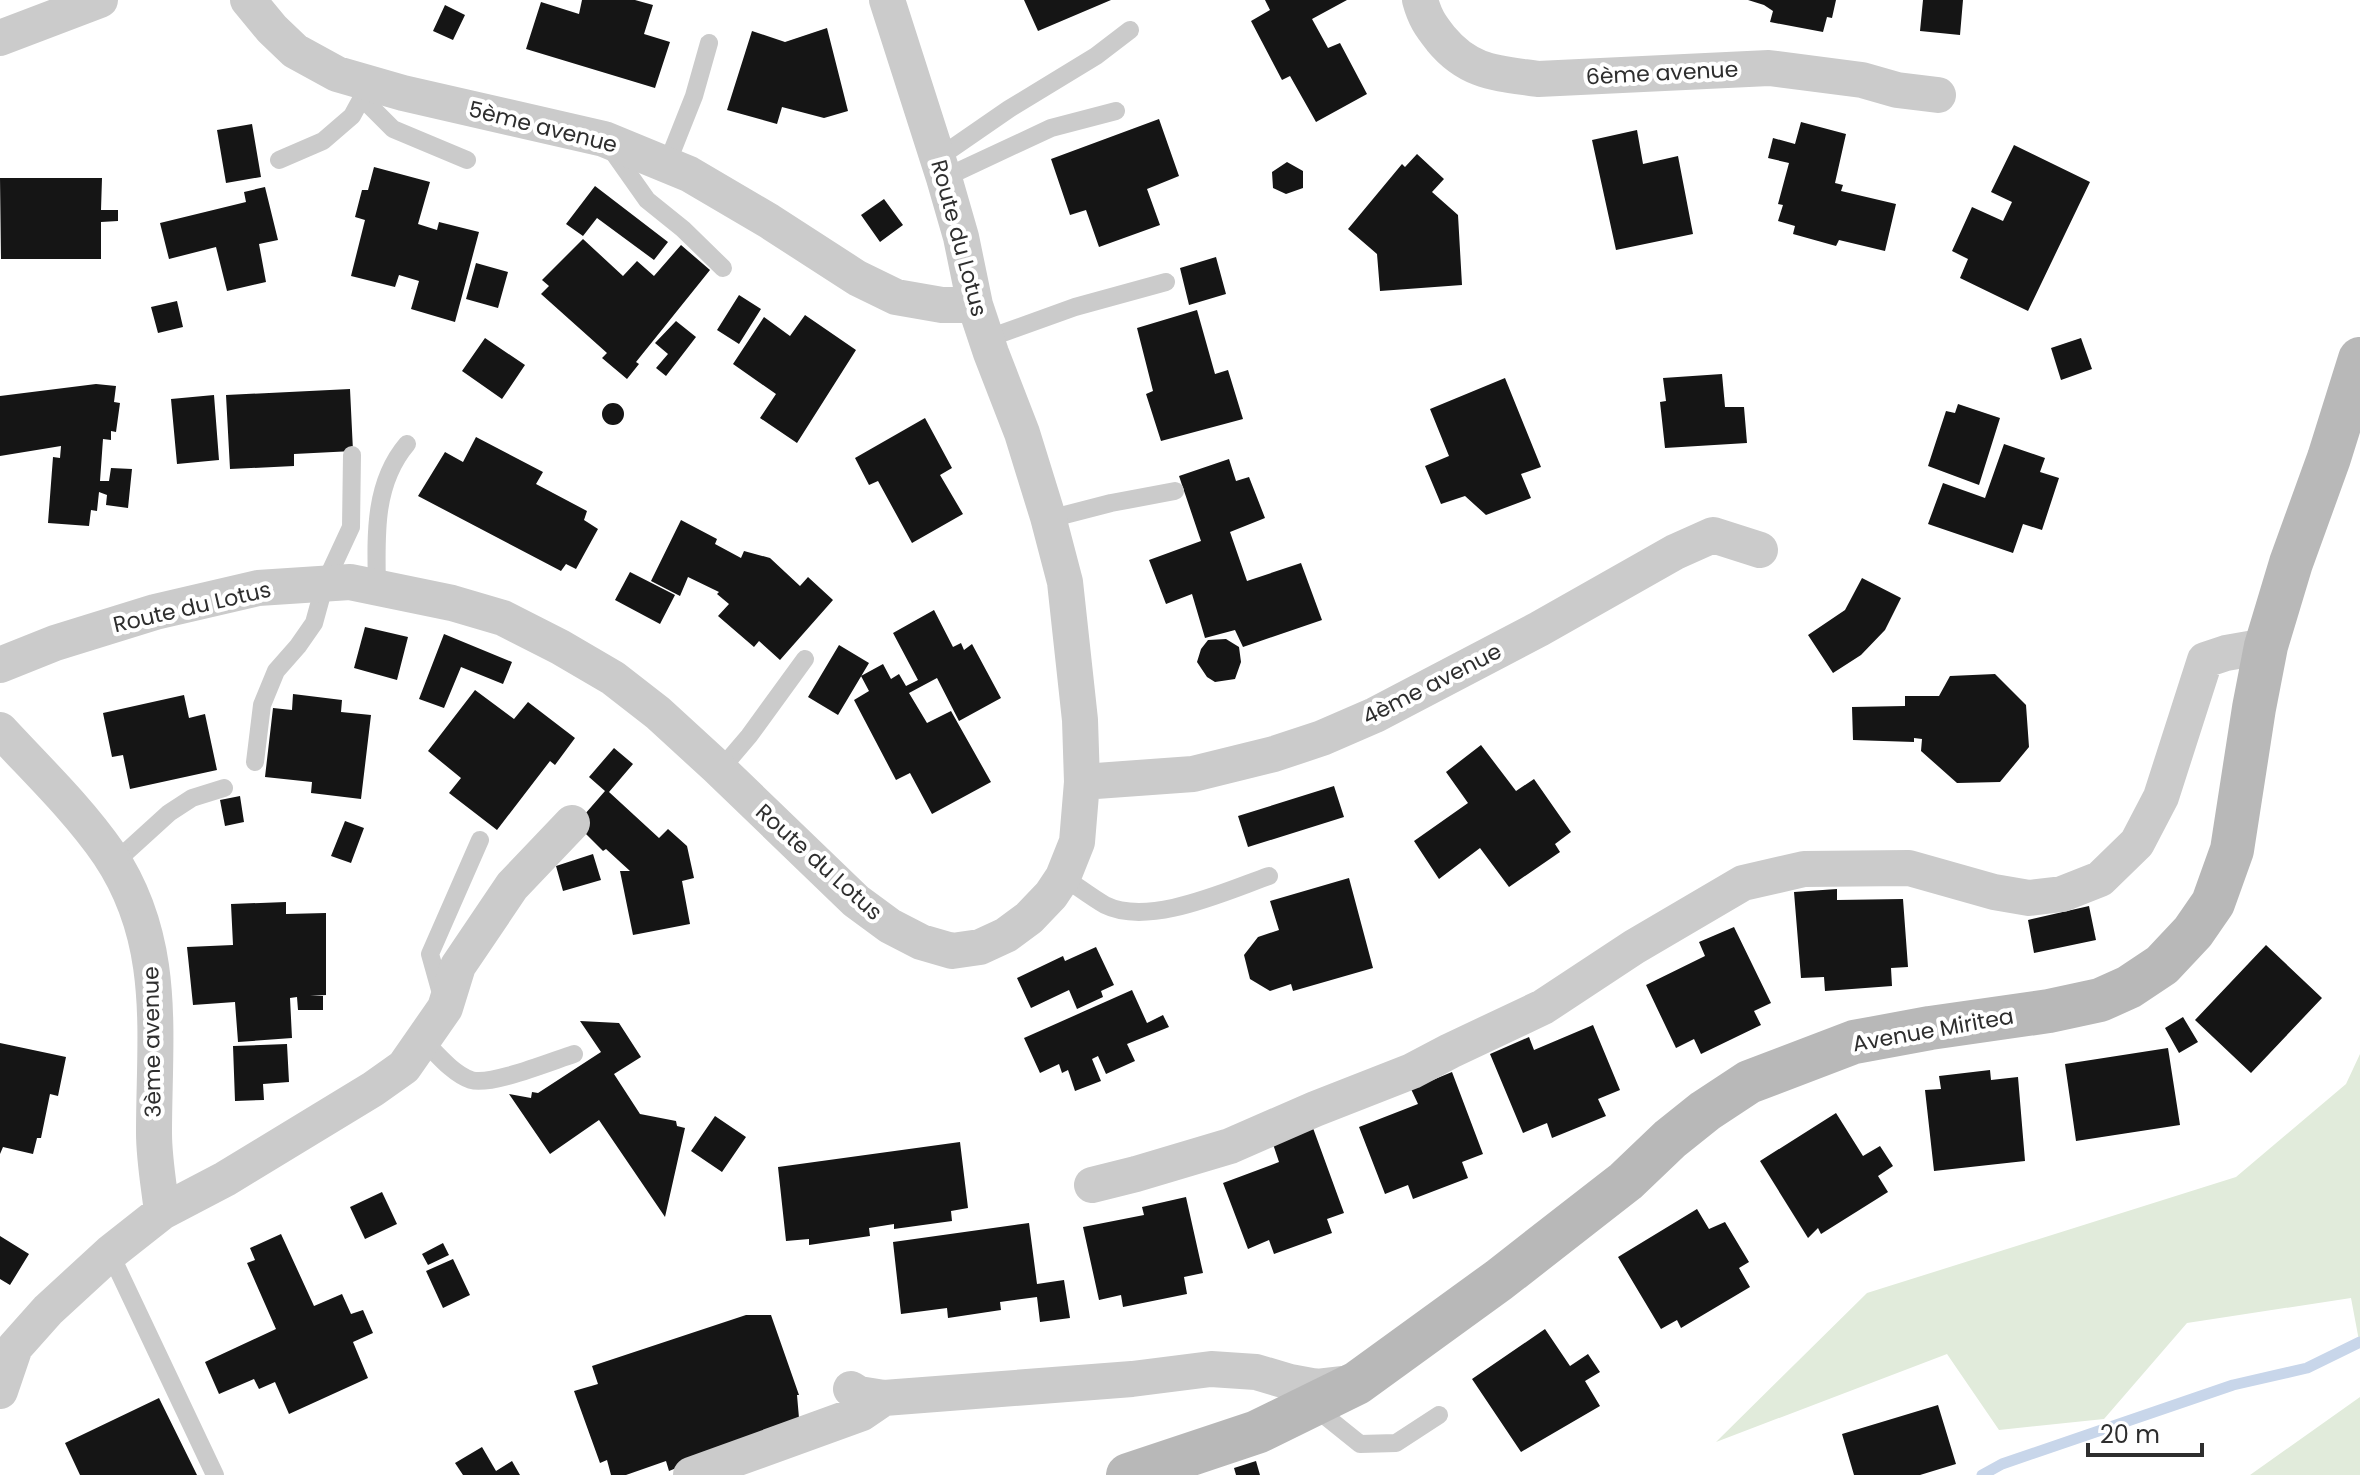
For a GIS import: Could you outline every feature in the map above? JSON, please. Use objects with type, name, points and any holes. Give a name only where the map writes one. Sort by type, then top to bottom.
[{"type":"main road","name":"Avenue Miritea","points":[[1128,1475],[1200,1459],[1357,1383],[1499,1280],[1626,1181],[1705,1111],[1749,1082],[1854,1042],[2100,1000],[2129,987],[2162,965],[2193,932],[2213,903],[2232,850],[2266,646],[2360,359]]},
{"type":"street","points":[[0,38],[100,0]]},
{"type":"street","name":"5ème avenue","points":[[248,0],[295,51],[366,91],[604,139],[689,174],[857,278],[896,297],[942,305],[975,305]]},
{"type":"street","name":"Route du Lotus","points":[[0,665],[55,643],[155,612],[258,588],[350,582],[452,603],[503,618],[613,678],[658,713],[856,901],[890,926],[921,942],[952,951],[980,947],[1006,935],[1029,918],[1063,877],[1077,842],[1082,782],[1080,720],[1065,582],[1022,433],[975,305],[961,237],[887,0]]},
{"type":"street","name":"6ème avenue","points":[[1420,0],[1426,20],[1454,55],[1482,69],[1506,75],[1538,79],[1769,68],[1862,80],[1897,90],[1938,95]]},
{"type":"street","name":"4ème avenue","points":[[1082,782],[1193,774],[1274,754],[1322,738],[1375,715],[1675,552],[1713,535],[1760,550]]},
{"type":"street","points":[[1092,1185],[1230,1146],[1412,1071],[1543,1007],[1634,947],[1743,883],[1804,869],[1909,868],[1994,892],[2029,898],[2062,894],[2100,879],[2137,843],[2161,797],[2205,660],[2266,646]]},
{"type":"street","name":"3ème avenue","points":[[0,730],[70,805],[114,863],[140,915],[150,951],[156,1034],[154,1136],[162,1212]]},
{"type":"street","points":[[0,1391],[15,1347],[48,1310],[110,1253],[162,1212],[225,1179],[404,1067],[445,1008],[458,966],[512,886],[572,823]]},
{"type":"street","points":[[691,1475],[862,1413],[868,1394],[1132,1379],[1211,1369],[1256,1372],[1317,1387],[1357,1383]]},
{"type":"lane","points":[[941,168],[1009,109],[1096,56],[1130,30]]},
{"type":"lane","points":[[667,164],[694,96],[709,43]]},
{"type":"lane","points":[[279,160],[323,141],[352,116],[366,91],[393,129],[467,160]]},
{"type":"lane","points":[[941,168],[1051,128],[1116,111]]},
{"type":"lane","points":[[604,139],[647,200],[723,268]]},
{"type":"lane","points":[[986,339],[1075,307],[1166,282]]},
{"type":"lane","points":[[377,587],[377,518],[393,461],[407,444]]},
{"type":"lane","points":[[255,762],[262,705],[276,671],[314,623],[325,583],[351,527],[352,455]]},
{"type":"lane","points":[[1049,519],[1175,491]]},
{"type":"lane","points":[[720,770],[805,659]]},
{"type":"lane","points":[[114,863],[169,813],[192,798],[224,788]]},
{"type":"lane","points":[[445,1008],[430,954],[480,840]]},
{"type":"lane","points":[[1063,877],[1107,906],[1135,913],[1175,907],[1269,876]]},
{"type":"lane","points":[[423,1040],[456,1071],[472,1080],[485,1081],[574,1054]]},
{"type":"lane","points":[[110,1253],[215,1475]]},
{"type":"lane","points":[[1311,1405],[1360,1444],[1396,1443],[1439,1415]]},
{"type":"green space","points":[[2360,1054],[2360,1346],[2351,1298],[2187,1323],[2104,1419],[1999,1430],[1947,1354],[1716,1442],[1867,1293],[2236,1177],[2346,1084]]},
{"type":"green space","points":[[2360,1397],[2360,1475],[2250,1475]]},
{"type":"building","points":[[582,0],[635,0],[653,5],[644,34],[670,42],[655,88],[526,49],[541,2],[579,14]]},
{"type":"building","points":[[1024,0],[1111,0],[1038,31]]},
{"type":"building","points":[[1265,0],[1347,0],[1312,19],[1328,48],[1340,43],[1367,94],[1316,122],[1290,76],[1282,80],[1251,21],[1270,10]]},
{"type":"building","points":[[1748,0],[1836,0],[1832,18],[1827,17],[1823,32],[1770,22],[1773,11]]},
{"type":"building","points":[[1923,0],[1963,0],[1960,35],[1920,31]]},
{"type":"building","points":[[445,5],[465,15],[453,40],[433,31]]},
{"type":"building","points":[[827,28],[848,111],[824,118],[782,107],[777,124],[727,110],[752,31],[785,42]]},
{"type":"building","points":[[1159,119],[1179,176],[1147,189],[1160,225],[1099,247],[1086,210],[1070,215],[1051,159]]},
{"type":"building","points":[[1801,122],[1846,134],[1835,183],[1843,185],[1841,191],[1896,204],[1885,251],[1839,240],[1836,246],[1793,234],[1795,226],[1778,221],[1783,205],[1778,204],[1789,163],[1768,158],[1773,138],[1795,144]]},
{"type":"building","points":[[252,124],[261,177],[226,183],[217,130]]},
{"type":"building","points":[[1637,130],[1643,164],[1678,156],[1693,234],[1616,250],[1592,140]]},
{"type":"building","points":[[2014,145],[2090,182],[2028,311],[1960,278],[1968,259],[1952,251],[1972,207],[2003,221],[2012,202],[1991,192]]},
{"type":"building","points":[[1417,154],[1444,179],[1432,192],[1458,215],[1462,285],[1380,291],[1377,254],[1348,229],[1402,164],[1405,167]]},
{"type":"building","points":[[1287,162],[1303,171],[1303,188],[1286,194],[1273,188],[1272,172]]},
{"type":"building","points":[[374,167],[430,182],[418,224],[437,230],[439,222],[479,232],[455,322],[411,309],[419,281],[399,275],[395,287],[351,276],[365,220],[355,217],[362,190],[368,190]]},
{"type":"building","points":[[0,178],[102,178],[101,210],[118,210],[118,221],[101,222],[101,259],[1,259]]},
{"type":"building","points":[[595,186],[668,242],[654,260],[597,218],[583,236],[566,224]]},
{"type":"building","points":[[265,187],[278,240],[259,244],[266,282],[227,291],[216,247],[169,259],[160,223],[246,202],[244,192]]},
{"type":"building","points":[[884,199],[903,225],[880,242],[861,215]]},
{"type":"building","points":[[583,239],[623,276],[637,261],[654,276],[681,245],[710,270],[636,362],[639,364],[627,379],[602,358],[607,353],[541,294],[549,286],[542,280]]},
{"type":"building","points":[[1216,257],[1226,294],[1189,305],[1180,268]]},
{"type":"building","points":[[476,263],[508,272],[498,308],[466,299]]},
{"type":"building","points":[[739,295],[761,309],[739,344],[717,330]]},
{"type":"building","points":[[177,301],[183,327],[158,333],[151,307]]},
{"type":"building","points":[[1197,310],[1215,374],[1228,370],[1243,419],[1161,441],[1146,394],[1153,391],[1137,328]]},
{"type":"building","points":[[805,315],[856,350],[797,443],[760,418],[776,394],[733,364],[764,317],[790,336]]},
{"type":"building","points":[[676,321],[696,337],[666,376],[656,368],[668,354],[655,343]]},
{"type":"building","points":[[485,338],[525,365],[502,399],[462,371]]},
{"type":"building","points":[[2081,338],[2092,369],[2061,380],[2051,348]]},
{"type":"building","points":[[1722,374],[1725,407],[1744,407],[1747,443],[1665,448],[1660,402],[1666,401],[1663,378]]},
{"type":"building","points":[[1505,378],[1541,467],[1521,474],[1531,498],[1486,515],[1465,496],[1441,504],[1425,466],[1449,456],[1430,409]]},
{"type":"building","points":[[96,384],[116,386],[114,402],[120,403],[116,432],[111,431],[111,440],[103,439],[100,481],[109,481],[111,468],[132,469],[128,508],[106,505],[107,495],[99,492],[97,511],[91,510],[89,526],[48,523],[53,457],[60,458],[61,446],[0,456],[0,396]]},
{"type":"building","points":[[350,389],[353,451],[294,454],[294,466],[230,469],[226,395]]},
{"type":"building","points":[[214,395],[219,460],[177,464],[171,399]]},
{"type":"building","points":[[613,403],[621,406],[624,414],[621,422],[613,425],[605,422],[602,414],[605,406]]},
{"type":"building","points":[[1958,404],[2000,418],[1979,485],[1928,466],[1946,411],[1955,413]]},
{"type":"building","points":[[925,418],[952,468],[940,475],[963,514],[912,543],[878,481],[869,485],[855,458]]},
{"type":"building","points":[[476,437],[543,472],[536,484],[587,511],[584,520],[598,529],[576,569],[566,564],[561,571],[418,496],[445,452],[463,462]]},
{"type":"building","points":[[2004,444],[2045,458],[2040,472],[2059,478],[2042,530],[2023,524],[2013,553],[1928,524],[1943,483],[1985,498]]},
{"type":"building","points":[[1229,459],[1236,481],[1249,477],[1265,518],[1230,532],[1247,581],[1301,563],[1322,620],[1243,647],[1235,630],[1205,638],[1192,594],[1166,604],[1149,560],[1201,541],[1179,476]]},
{"type":"building","points":[[681,520],[717,539],[715,544],[741,558],[744,551],[770,558],[800,586],[808,577],[833,600],[780,660],[759,641],[754,647],[718,616],[729,604],[717,594],[719,592],[688,577],[680,596],[651,581]]},
{"type":"building","points":[[630,572],[675,595],[660,624],[615,600]]},
{"type":"building","points":[[1862,578],[1901,598],[1885,630],[1861,655],[1833,673],[1808,635],[1845,610]]},
{"type":"building","points":[[934,610],[953,647],[961,643],[964,650],[972,644],[1001,698],[959,721],[937,678],[909,693],[927,723],[951,711],[991,782],[932,814],[910,773],[896,780],[854,700],[869,691],[861,676],[883,664],[891,679],[899,674],[906,686],[918,680],[893,633]]},
{"type":"building","points":[[365,627],[408,637],[397,680],[354,668]]},
{"type":"building","points":[[444,634],[512,662],[503,684],[461,667],[444,708],[419,699]]},
{"type":"building","points":[[1226,639],[1239,647],[1241,662],[1235,679],[1215,682],[1207,677],[1197,662],[1208,640]]},
{"type":"building","points":[[839,645],[869,663],[838,715],[808,697]]},
{"type":"building","points":[[1995,674],[2026,705],[2029,747],[2000,782],[1957,783],[1921,751],[1922,739],[1914,738],[1914,742],[1853,740],[1852,707],[1905,706],[1905,696],[1939,696],[1950,676]]},
{"type":"building","points":[[475,690],[514,719],[528,702],[575,738],[555,765],[550,761],[497,830],[449,793],[461,778],[428,751]]},
{"type":"building","points":[[293,694],[342,700],[341,712],[371,715],[361,799],[311,793],[312,782],[265,777],[273,708],[292,710]]},
{"type":"building","points":[[184,695],[189,718],[205,714],[217,770],[130,789],[123,755],[112,757],[103,713]]},
{"type":"building","points":[[1481,745],[1516,791],[1534,779],[1571,832],[1555,844],[1560,852],[1509,887],[1480,848],[1439,879],[1414,841],[1468,803],[1446,772]]},
{"type":"building","points":[[614,748],[633,764],[609,792],[659,838],[668,829],[687,846],[694,878],[682,881],[690,924],[633,935],[620,871],[630,871],[606,849],[603,851],[578,822],[605,791],[589,777]]},
{"type":"building","points":[[1334,786],[1344,817],[1248,847],[1238,816]]},
{"type":"building","points":[[240,796],[244,822],[225,826],[220,800]]},
{"type":"building","points":[[345,821],[364,828],[351,863],[331,856]]},
{"type":"building","points":[[593,854],[601,880],[563,891],[556,866]]},
{"type":"building","points":[[1349,878],[1373,968],[1293,991],[1291,984],[1270,991],[1250,979],[1244,955],[1258,937],[1279,930],[1270,901]]},
{"type":"building","points":[[1837,889],[1837,900],[1903,899],[1908,967],[1891,968],[1892,986],[1825,991],[1824,977],[1801,978],[1794,892]]},
{"type":"building","points":[[286,902],[286,914],[326,913],[326,995],[310,996],[323,996],[323,1010],[298,1010],[297,997],[290,998],[292,1038],[238,1042],[235,1002],[193,1005],[187,947],[233,945],[231,904]]},
{"type":"building","points":[[2089,906],[2096,940],[2034,953],[2028,920]]},
{"type":"building","points":[[1734,927],[1771,1003],[1754,1011],[1761,1025],[1701,1054],[1694,1039],[1676,1048],[1646,985],[1705,956],[1699,942]]},
{"type":"building","points":[[2266,945],[2322,998],[2251,1073],[2195,1020]]},
{"type":"building","points":[[1096,947],[1114,985],[1101,991],[1103,997],[1077,1009],[1069,990],[1031,1008],[1017,978],[1063,956],[1065,961]]},
{"type":"building","points":[[1132,990],[1147,1023],[1163,1015],[1169,1027],[1127,1044],[1135,1061],[1106,1074],[1098,1056],[1092,1059],[1101,1081],[1075,1091],[1068,1070],[1062,1073],[1059,1064],[1040,1073],[1024,1038]]},
{"type":"building","points":[[2183,1017],[2198,1042],[2179,1053],[2165,1028]]},
{"type":"building","points":[[580,1021],[619,1023],[641,1057],[614,1074],[640,1114],[676,1121],[677,1126],[685,1128],[665,1217],[599,1120],[550,1154],[509,1094],[531,1098],[532,1092],[538,1093],[601,1052]]},
{"type":"building","points":[[1593,1025],[1620,1090],[1598,1099],[1606,1116],[1552,1138],[1547,1123],[1523,1133],[1490,1054],[1529,1037],[1534,1050]]},
{"type":"building","points":[[0,1043],[66,1057],[58,1096],[50,1094],[41,1138],[37,1138],[33,1154],[3,1147],[0,1154]]},
{"type":"building","points":[[287,1044],[289,1082],[263,1084],[264,1100],[235,1101],[233,1046]]},
{"type":"building","points":[[2168,1048],[2180,1125],[2076,1141],[2065,1064]]},
{"type":"building","points":[[1990,1070],[1991,1080],[2018,1077],[2025,1161],[1934,1171],[1925,1090],[1941,1089],[1939,1076]]},
{"type":"building","points":[[1452,1072],[1483,1154],[1462,1162],[1468,1178],[1413,1199],[1408,1185],[1385,1194],[1359,1127],[1418,1104],[1411,1089]]},
{"type":"building","points":[[1836,1113],[1863,1156],[1880,1146],[1893,1166],[1878,1176],[1888,1192],[1821,1234],[1818,1228],[1808,1238],[1760,1161]]},
{"type":"building","points":[[715,1116],[746,1137],[722,1172],[691,1151]]},
{"type":"building","points":[[1313,1128],[1344,1213],[1327,1219],[1332,1233],[1274,1254],[1269,1240],[1248,1249],[1223,1183],[1279,1162],[1273,1144]]},
{"type":"building","points":[[960,1142],[968,1208],[951,1211],[952,1221],[894,1229],[894,1224],[869,1228],[870,1236],[809,1245],[809,1239],[786,1241],[778,1167]]},
{"type":"building","points":[[382,1192],[397,1224],[365,1239],[350,1207]]},
{"type":"building","points":[[1186,1197],[1203,1273],[1184,1277],[1187,1294],[1123,1307],[1121,1295],[1099,1300],[1083,1227],[1144,1215],[1142,1207]]},
{"type":"building","points":[[1697,1209],[1709,1229],[1725,1222],[1749,1262],[1739,1268],[1750,1287],[1681,1328],[1677,1320],[1661,1329],[1618,1257]]},
{"type":"building","points":[[1029,1223],[1037,1284],[1064,1280],[1070,1318],[1040,1322],[1037,1297],[1000,1302],[1001,1310],[948,1318],[947,1308],[901,1314],[893,1242]]},
{"type":"building","points":[[281,1234],[314,1306],[342,1294],[351,1314],[363,1310],[373,1333],[353,1342],[368,1378],[289,1414],[275,1382],[259,1389],[254,1379],[219,1394],[205,1362],[276,1329],[247,1263],[255,1260],[250,1248]]},
{"type":"building","points":[[0,1236],[29,1254],[10,1285],[0,1279]]},
{"type":"building","points":[[443,1243],[449,1255],[428,1265],[422,1254]]},
{"type":"building","points":[[453,1259],[470,1295],[443,1308],[426,1271]]},
{"type":"building","points":[[746,1315],[771,1315],[799,1395],[799,1418],[669,1471],[666,1461],[626,1475],[611,1475],[607,1460],[600,1463],[574,1391],[598,1384],[592,1366]]},
{"type":"building","points":[[1545,1329],[1570,1366],[1588,1354],[1600,1372],[1585,1381],[1600,1406],[1521,1452],[1472,1379]]},
{"type":"building","points":[[159,1398],[197,1475],[80,1475],[65,1443]]},
{"type":"building","points":[[1938,1405],[1956,1464],[1920,1475],[1854,1475],[1842,1434]]},
{"type":"building","points":[[482,1447],[496,1471],[512,1461],[520,1475],[463,1475],[455,1463]]},
{"type":"building","points":[[1256,1461],[1260,1475],[1236,1475],[1234,1468]]},
{"type":"waterway","points":[[1982,1475],[2002,1464],[2233,1385],[2307,1368],[2360,1342]]}]
